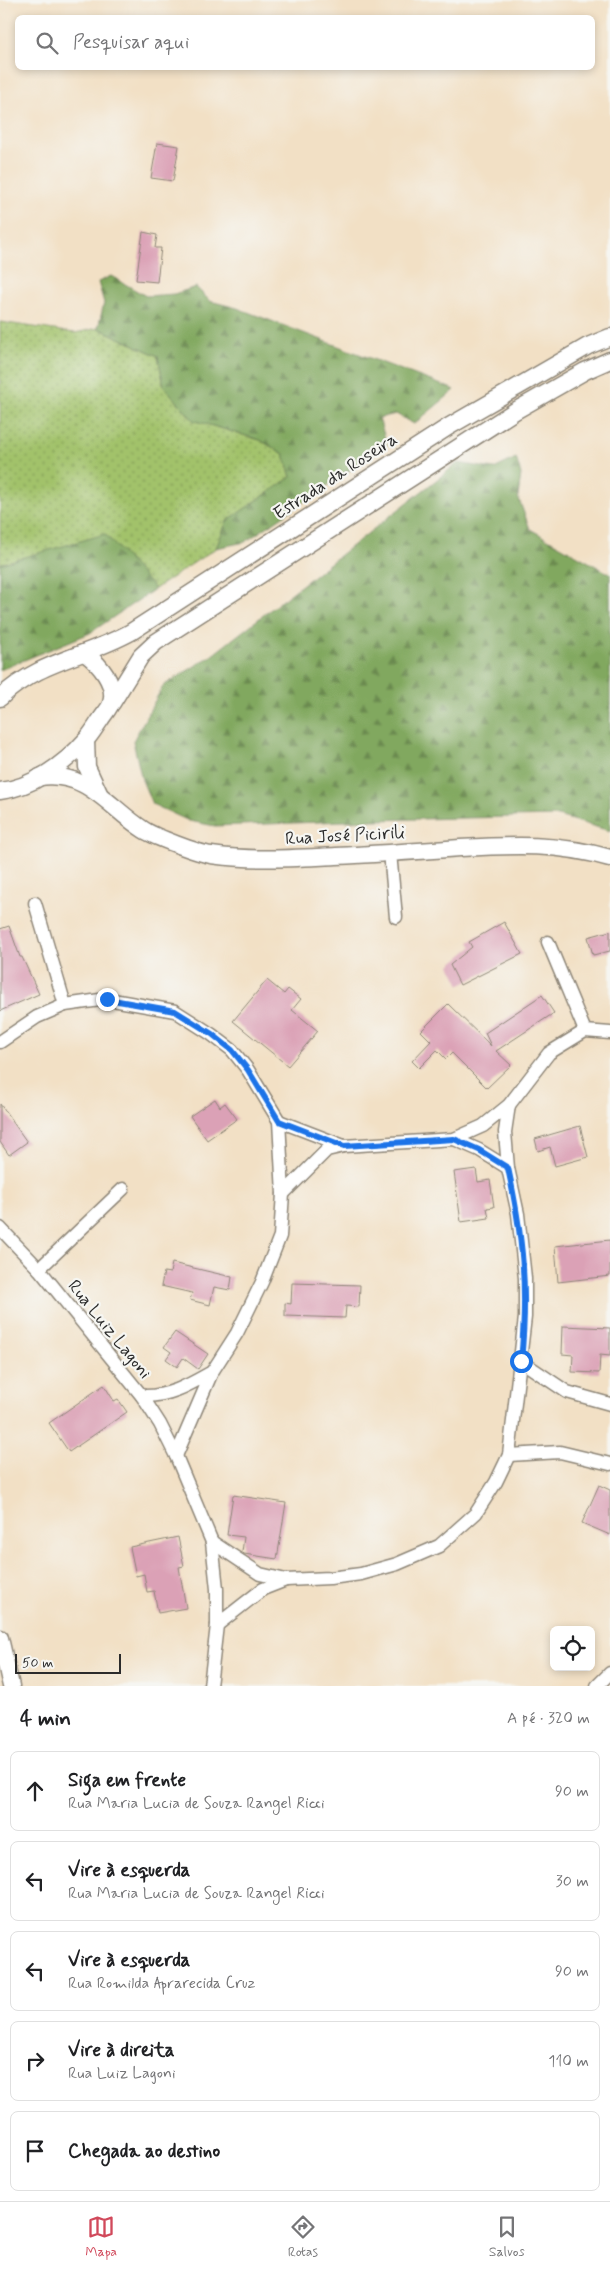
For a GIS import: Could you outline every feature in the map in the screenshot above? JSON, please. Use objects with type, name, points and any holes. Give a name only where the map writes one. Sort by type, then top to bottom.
[{"type":"street","name":"Estrada da Roseira","points":[[0,698],[27,676],[48,665],[86,654],[109,644],[156,617],[448,427],[588,346],[610,337]]},
{"type":"street","points":[[0,792],[40,776],[64,760],[86,741],[142,656],[156,642],[515,411],[585,371],[610,360]]},
{"type":"street","points":[[86,654],[100,665],[111,689],[112,703]]},
{"type":"street","points":[[86,741],[87,767],[99,793]]},
{"type":"street","points":[[40,776],[56,775],[69,778],[99,793]]},
{"type":"street","name":"Rua José Picirili","points":[[99,793],[112,806],[145,831],[209,854],[259,860],[524,844],[581,850],[610,858]]},
{"type":"street","points":[[390,853],[396,917]]},
{"type":"street","points":[[36,903],[65,1005]]},
{"type":"street","points":[[548,942],[585,1031]]},
{"type":"street","name":"Rua Luiz Lagoni","points":[[0,1042],[37,1017],[65,1005],[107,999],[175,1011],[212,1034],[232,1050],[248,1070],[279,1121],[283,1194],[280,1236],[237,1333],[212,1372],[176,1456]]},
{"type":"street","points":[[283,1194],[327,1150],[344,1146],[454,1139],[483,1126],[509,1105],[549,1053],[585,1031],[610,1033]]},
{"type":"street","points":[[212,1542],[260,1574],[286,1580],[330,1578],[360,1574],[396,1564],[439,1546],[476,1513],[496,1482],[509,1455],[525,1318],[525,1278],[518,1214],[508,1168],[505,1132],[509,1105]]},
{"type":"street","points":[[279,1121],[344,1146]]},
{"type":"street","points":[[454,1139],[479,1150],[508,1168]]},
{"type":"street","points":[[39,1269],[123,1189]]},
{"type":"street","name":"Rua Luiz Lagoni","points":[[0,1228],[39,1269],[142,1396],[158,1397],[185,1387],[212,1372]]},
{"type":"street","points":[[521,1361],[567,1392],[610,1404]]},
{"type":"street","points":[[142,1396],[160,1424],[176,1456],[212,1542],[217,1589],[217,1625],[210,1686]]},
{"type":"street","points":[[509,1455],[560,1452],[610,1464]]},
{"type":"street","points":[[217,1625],[263,1589],[286,1580]]},
{"type":"street","points":[[0,1638],[11,1686]]},
{"type":"street","points":[[597,1686],[610,1673]]},
{"type":"green space","points":[[111,276],[146,296],[174,294],[196,287],[210,301],[237,308],[455,390],[414,424],[396,414],[379,418],[387,445],[245,542],[216,548],[227,521],[291,477],[284,454],[260,440],[193,420],[164,386],[158,356],[98,328],[104,303],[98,282]]},
{"type":"green space","points":[[0,322],[75,333],[98,328],[158,356],[164,386],[193,420],[260,440],[284,454],[291,477],[227,521],[216,548],[155,589],[105,535],[0,564]]},
{"type":"green space","points":[[516,458],[521,474],[518,497],[530,529],[610,574],[610,831],[558,816],[215,826],[189,821],[152,804],[142,780],[133,741],[163,686],[211,656],[458,463],[494,469]]},
{"type":"green space","points":[[105,534],[155,589],[90,633],[0,670],[0,564]]},
{"type":"building","points":[[157,143],[179,146],[173,181],[151,178]]},
{"type":"building","points":[[143,232],[157,235],[155,248],[161,248],[157,282],[136,280]]},
{"type":"building","points":[[504,922],[522,954],[460,985],[450,965],[472,947],[469,942]]},
{"type":"building","points":[[9,926],[20,957],[22,957],[39,994],[0,1011],[0,929]]},
{"type":"building","points":[[610,931],[610,951],[593,955],[588,937]]},
{"type":"building","points":[[267,980],[284,994],[288,989],[301,999],[292,1010],[318,1031],[288,1066],[233,1021]]},
{"type":"building","points":[[542,995],[554,1013],[496,1051],[511,1065],[487,1088],[452,1053],[446,1059],[437,1050],[419,1068],[412,1061],[431,1041],[421,1031],[448,1004],[491,1046],[485,1033]]},
{"type":"building","points":[[215,1099],[220,1107],[225,1103],[237,1119],[207,1140],[190,1116]]},
{"type":"building","points":[[0,1104],[27,1142],[9,1155],[0,1142]]},
{"type":"building","points":[[580,1126],[588,1157],[555,1166],[550,1147],[538,1151],[535,1139]]},
{"type":"building","points":[[476,1169],[478,1182],[490,1180],[494,1207],[487,1208],[489,1218],[461,1222],[454,1172]]},
{"type":"building","points":[[610,1240],[610,1276],[558,1282],[555,1246]]},
{"type":"building","points":[[172,1263],[232,1277],[230,1290],[214,1287],[210,1305],[190,1300],[192,1293],[161,1286],[164,1272],[170,1273]]},
{"type":"building","points":[[292,1283],[360,1285],[359,1307],[346,1306],[345,1318],[285,1316],[285,1303],[291,1304]]},
{"type":"building","points":[[563,1326],[610,1328],[610,1356],[600,1355],[599,1373],[572,1372],[573,1355],[562,1354]]},
{"type":"building","points":[[175,1332],[208,1354],[198,1369],[183,1358],[177,1367],[166,1359],[171,1352],[164,1347]]},
{"type":"building","points":[[104,1385],[114,1401],[118,1399],[127,1412],[69,1452],[49,1423]]},
{"type":"building","points":[[599,1485],[610,1490],[610,1535],[582,1523]]},
{"type":"building","points":[[233,1495],[286,1503],[277,1559],[244,1554],[242,1552],[244,1537],[227,1535]]},
{"type":"building","points":[[178,1537],[184,1566],[179,1567],[186,1608],[158,1613],[154,1591],[147,1592],[144,1574],[136,1576],[130,1547]]},
{"type":"route","points":[[107,999],[175,1011],[212,1034],[232,1050],[248,1070],[279,1121],[344,1146],[454,1139],[479,1150],[508,1168],[518,1214],[525,1278],[525,1318],[521,1361]]}]
